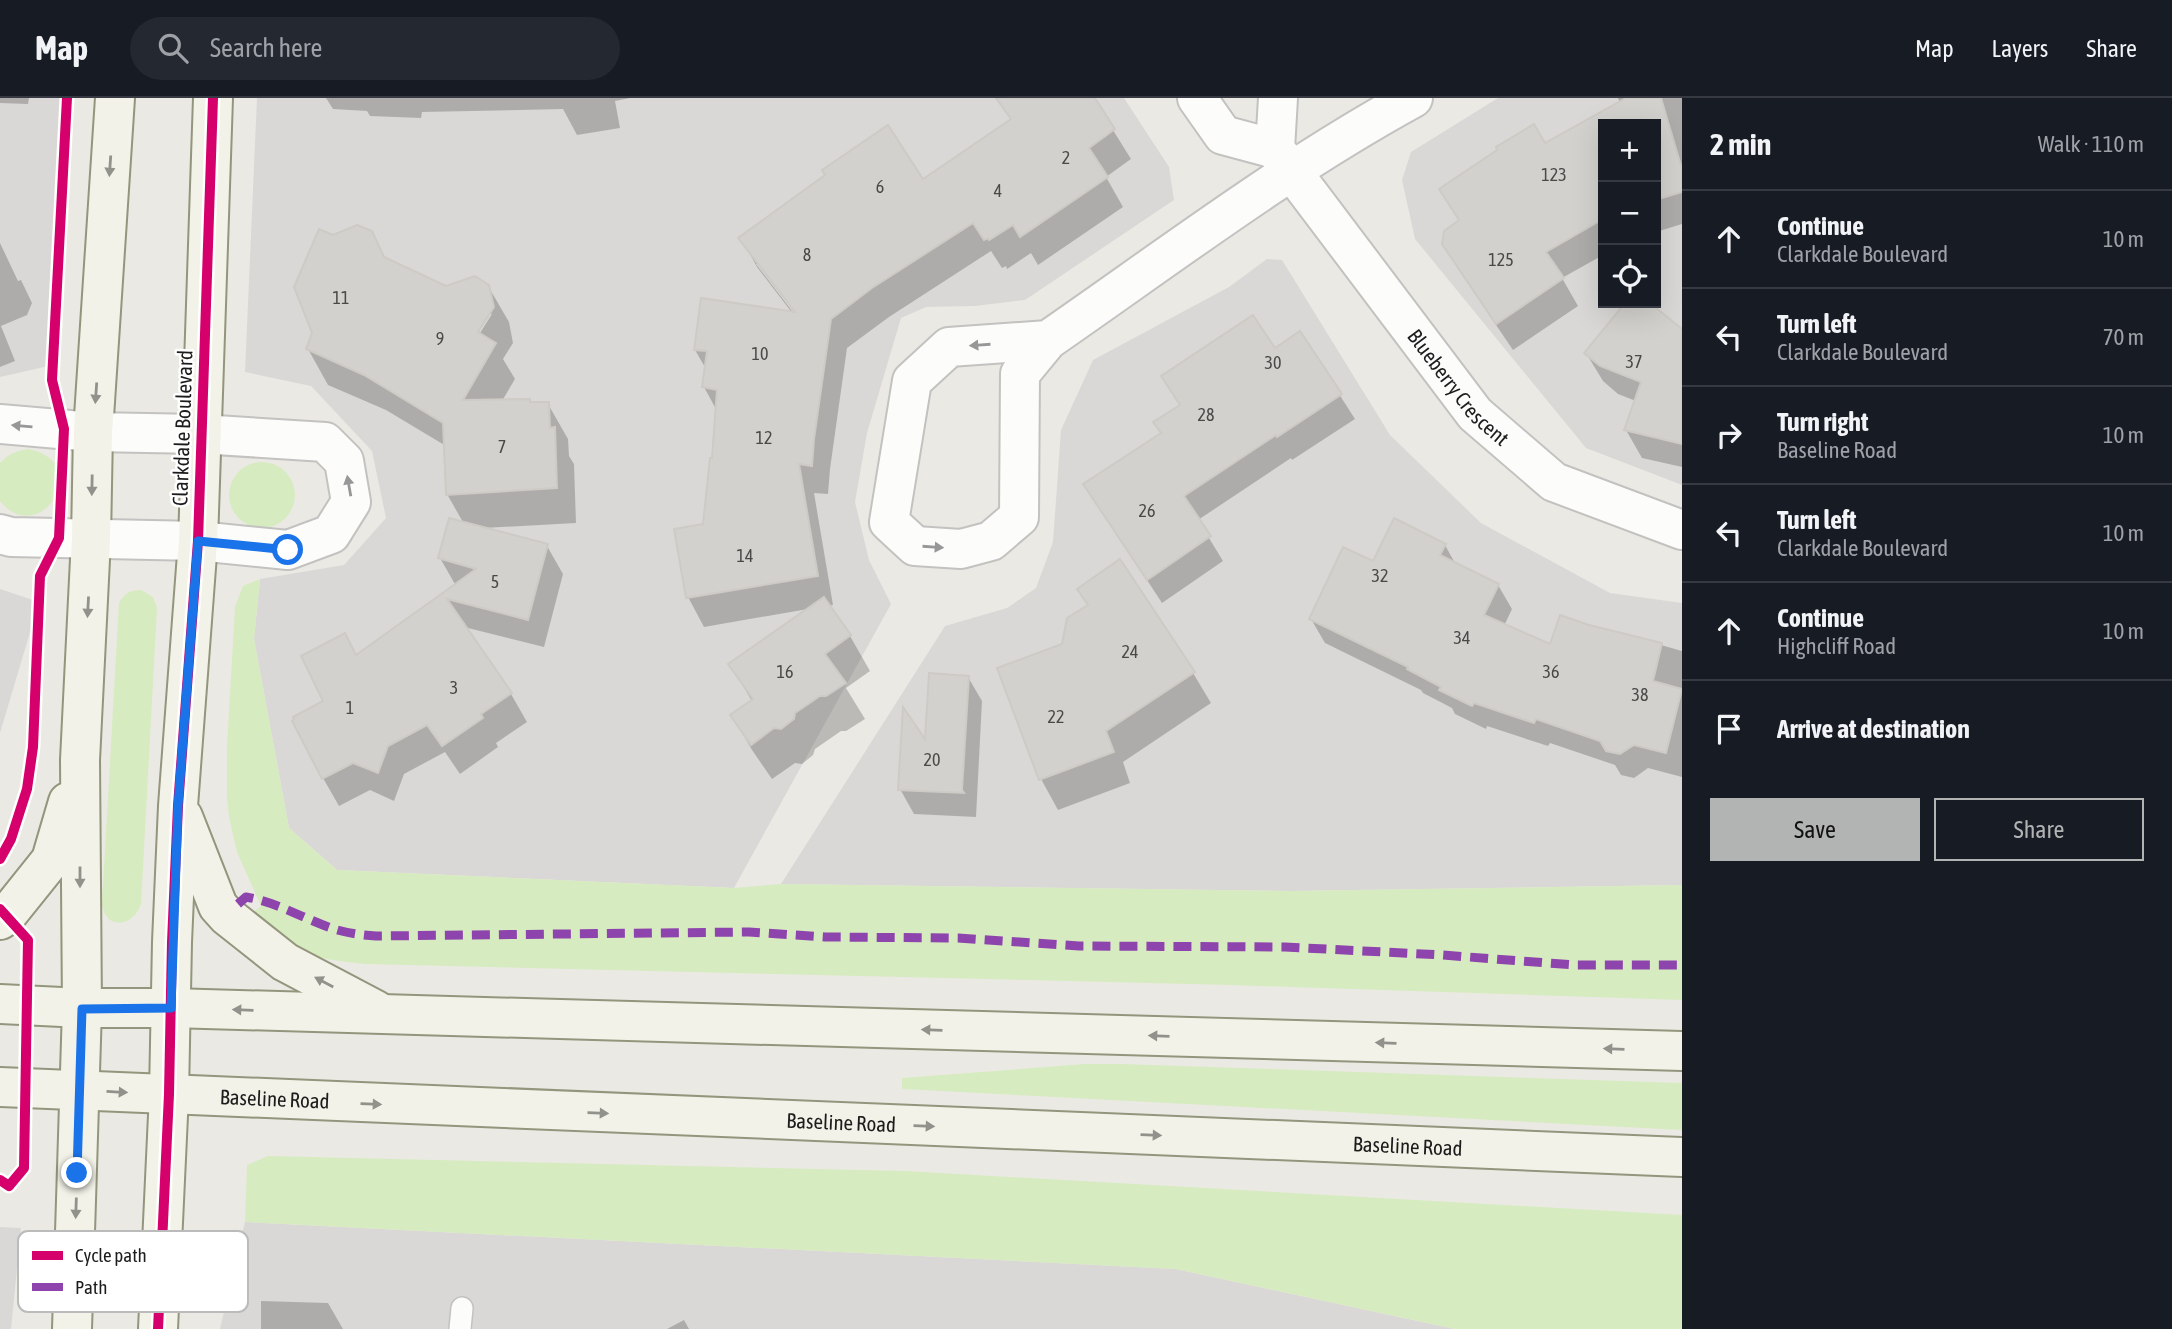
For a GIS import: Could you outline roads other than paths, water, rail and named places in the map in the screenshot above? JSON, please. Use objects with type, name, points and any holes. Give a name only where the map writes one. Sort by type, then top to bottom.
[{"type":"main road","points":[[75,1231],[82,1009],[80,760],[91,539],[93,432],[114,98]]},
{"type":"main road","name":"Clarkdale Boulevard","points":[[163,1231],[178,806],[198,541],[213,98]]},
{"type":"main road","points":[[0,920],[51,860],[80,760]]},
{"type":"main road","points":[[178,806],[218,906],[227,916],[285,962],[384,1015]]},
{"type":"main road","points":[[0,1004],[82,1009],[171,1008],[1682,1051]]},
{"type":"main road","name":"Baseline Road","points":[[0,1087],[1682,1157]]},
{"type":"street","points":[[1197,98],[1223,135],[1283,160]]},
{"type":"street","points":[[1278,98],[1283,160]]},
{"type":"street","points":[[1048,340],[949,347],[912,381],[889,522],[915,546],[961,549],[991,541],[1019,517],[1020,374],[1048,340],[1283,160],[1355,130],[1413,98]]},
{"type":"street","name":"Blueberry Crescent","points":[[1283,160],[1475,414],[1554,482],[1682,530]]},
{"type":"street","name":"Clarkdale Boulevard","points":[[0,424],[93,432],[200,433],[325,442],[344,461],[351,502],[331,534],[288,550],[198,541],[10,537],[0,534]]}]
